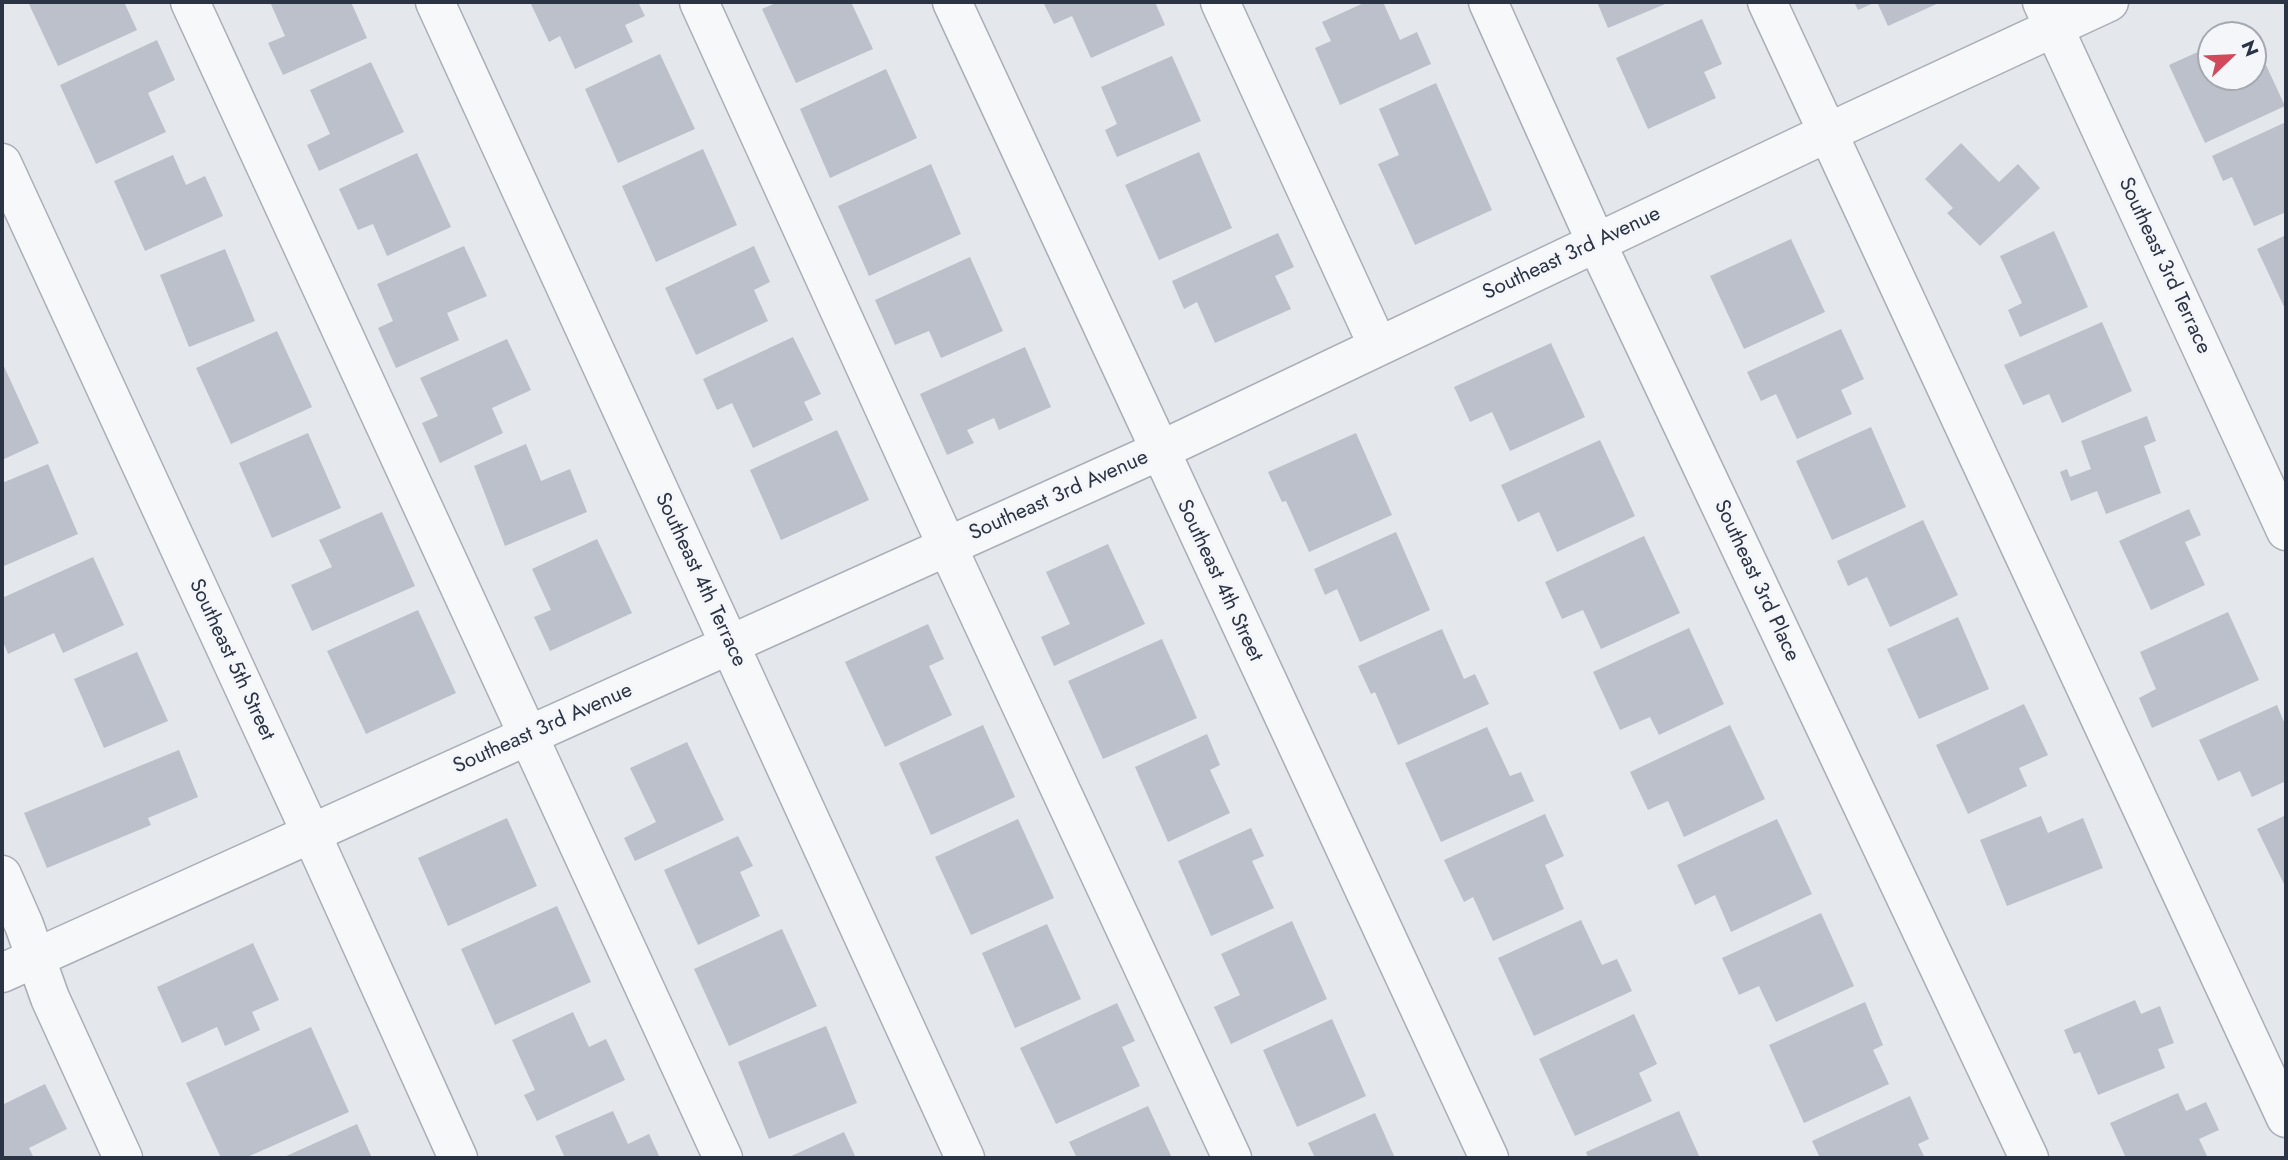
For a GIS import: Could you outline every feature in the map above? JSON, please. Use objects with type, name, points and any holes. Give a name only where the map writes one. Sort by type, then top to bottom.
[{"type":"street","points":[[190,2],[723,1158]]},
{"type":"street","name":"Southeast 4th Terrace","points":[[435,2],[965,1158]]},
{"type":"street","points":[[699,2],[947,546],[1232,1158]]},
{"type":"street","name":"Southeast 4th Street","points":[[952,2],[1489,1158]]},
{"type":"street","points":[[1220,2],[1378,346]]},
{"type":"street","name":"Southeast 3rd Place","points":[[1488,2],[1596,242],[2029,1158]]},
{"type":"street","points":[[1767,2],[2286,1118]]},
{"type":"street","name":"Southeast 3rd Avenue","points":[[2,973],[1159,451],[1827,133],[2048,14],[2109,2]]},
{"type":"street","name":"Southeast 3rd Terrace","points":[[2048,14],[2286,531]]},
{"type":"street","name":"Southeast 5th Street","points":[[2,163],[312,833],[458,1158]]},
{"type":"street","points":[[2,875],[50,998],[123,1158]]},
{"type":"building","points":[[28,2],[124,2],[137,30],[58,66]]},
{"type":"building","points":[[270,2],[351,2],[367,38],[283,75],[268,43],[285,36]]},
{"type":"building","points":[[530,2],[638,2],[645,16],[625,25],[633,42],[575,69],[560,36],[549,42]]},
{"type":"building","points":[[778,2],[851,2],[873,49],[796,83],[762,9]]},
{"type":"building","points":[[1043,2],[1155,2],[1165,25],[1091,58],[1072,16],[1054,24]]},
{"type":"building","points":[[1366,2],[1383,2],[1400,40],[1417,32],[1431,64],[1340,105],[1315,48],[1331,41],[1322,22]]},
{"type":"building","points":[[1597,2],[1670,2],[1608,28]]},
{"type":"building","points":[[1854,2],[1876,2],[1858,10]]},
{"type":"building","points":[[1877,2],[1941,2],[1888,26]]},
{"type":"building","points":[[1702,19],[1722,64],[1704,72],[1716,98],[1648,129],[1616,58]]},
{"type":"building","points":[[157,40],[175,80],[148,93],[166,132],[96,164],[60,85]]},
{"type":"building","points":[[2197,52],[2197,91],[2267,91],[2267,67],[2285,106],[2205,143],[2169,65]]},
{"type":"building","points":[[660,54],[695,129],[618,163],[585,89]]},
{"type":"building","points":[[1172,56],[1201,121],[1117,157],[1105,130],[1117,124],[1101,87]]},
{"type":"building","points":[[371,62],[404,132],[319,171],[307,145],[330,134],[310,90]]},
{"type":"building","points":[[886,69],[917,138],[830,178],[800,109]]},
{"type":"building","points":[[1436,83],[1492,210],[1415,245],[1378,164],[1399,155],[1379,109]]},
{"type":"building","points":[[2286,122],[2286,212],[2254,226],[2232,177],[2223,181],[2212,156]]},
{"type":"building","points":[[1961,143],[1999,182],[2018,164],[2040,188],[1980,246],[1947,213],[1953,208],[1925,179]]},
{"type":"building","points":[[703,149],[737,225],[656,262],[622,186]]},
{"type":"building","points":[[1199,152],[1232,228],[1159,260],[1125,185]]},
{"type":"building","points":[[417,153],[451,227],[387,256],[373,224],[358,230],[339,189]]},
{"type":"building","points":[[173,155],[186,185],[205,176],[223,216],[145,251],[114,181]]},
{"type":"building","points":[[931,164],[961,234],[869,276],[838,206]]},
{"type":"building","points":[[2054,231],[2088,307],[2020,337],[2008,310],[2022,303],[2000,256]]},
{"type":"building","points":[[1278,233],[1294,267],[1275,276],[1291,309],[1215,343],[1197,302],[1184,309],[1172,281]]},
{"type":"building","points":[[2286,235],[2286,311],[2257,249]]},
{"type":"building","points":[[1791,239],[1825,312],[1744,349],[1710,276]]},
{"type":"building","points":[[464,246],[487,296],[447,313],[459,340],[396,368],[378,328],[393,321],[377,284]]},
{"type":"building","points":[[754,246],[770,282],[754,290],[768,321],[696,355],[665,288]]},
{"type":"building","points":[[225,249],[255,321],[189,347],[160,275]]},
{"type":"building","points":[[970,257],[1003,331],[941,358],[929,331],[895,345],[875,300]]},
{"type":"building","points":[[2102,322],[2132,391],[2062,423],[2049,394],[2023,405],[2004,365]]},
{"type":"building","points":[[1841,329],[1864,379],[1841,390],[1852,414],[1797,439],[1776,394],[1761,401],[1747,372]]},
{"type":"building","points":[[277,331],[312,407],[231,444],[196,368]]},
{"type":"building","points":[[793,337],[821,394],[804,402],[813,420],[753,448],[732,403],[717,410],[703,379]]},
{"type":"building","points":[[507,339],[531,390],[492,408],[503,433],[440,463],[422,423],[438,416],[420,378]]},
{"type":"building","points":[[1551,343],[1585,417],[1510,451],[1492,412],[1470,422],[1454,387]]},
{"type":"building","points":[[1025,347],[1051,407],[999,430],[994,418],[967,430],[974,443],[947,455],[920,394]]},
{"type":"building","points":[[2,362],[39,443],[2,460]]},
{"type":"building","points":[[2147,416],[2156,441],[2144,446],[2161,493],[2106,514],[2097,491],[2071,501],[2060,472],[2067,469],[2070,477],[2091,469],[2081,441]]},
{"type":"building","points":[[1871,427],[1906,507],[1832,540],[1796,461]]},
{"type":"building","points":[[837,430],[869,500],[781,540],[750,470]]},
{"type":"building","points":[[308,433],[341,508],[272,538],[239,463]]},
{"type":"building","points":[[1356,433],[1392,515],[1309,552],[1286,501],[1282,502],[1268,472]]},
{"type":"building","points":[[1600,440],[1635,516],[1557,552],[1539,512],[1518,522],[1501,485]]},
{"type":"building","points":[[526,444],[541,481],[570,469],[587,512],[505,546],[474,466]]},
{"type":"building","points":[[48,464],[78,534],[4,566],[2,483]]},
{"type":"building","points":[[2189,509],[2201,535],[2185,542],[2205,585],[2151,610],[2119,541]]},
{"type":"building","points":[[382,512],[415,586],[312,631],[291,585],[332,567],[319,540]]},
{"type":"building","points":[[1923,520],[1958,595],[1890,627],[1867,577],[1848,586],[1837,561]]},
{"type":"building","points":[[1396,532],[1430,610],[1360,642],[1337,589],[1325,595],[1314,569]]},
{"type":"building","points":[[1644,536],[1680,613],[1601,649],[1583,610],[1562,619],[1545,582]]},
{"type":"building","points":[[597,539],[632,613],[550,651],[534,617],[551,610],[532,569]]},
{"type":"building","points":[[1108,544],[1145,624],[1054,666],[1041,637],[1070,624],[1046,572]]},
{"type":"building","points":[[93,557],[124,625],[63,653],[54,633],[8,654],[2,639],[2,598]]},
{"type":"building","points":[[418,610],[456,693],[366,734],[327,651]]},
{"type":"building","points":[[2228,612],[2259,680],[2152,728],[2139,698],[2156,689],[2140,652]]},
{"type":"building","points":[[1958,617],[1989,689],[1919,719],[1887,649]]},
{"type":"building","points":[[928,624],[944,659],[929,666],[952,715],[885,747],[845,662]]},
{"type":"building","points":[[1689,628],[1724,704],[1659,735],[1650,717],[1620,730],[1593,672]]},
{"type":"building","points":[[1442,629],[1464,679],[1475,674],[1489,704],[1398,745],[1375,692],[1371,694],[1358,666]]},
{"type":"building","points":[[1162,639],[1197,718],[1103,759],[1068,681]]},
{"type":"building","points":[[137,652],[168,721],[104,748],[74,679]]},
{"type":"building","points":[[2024,704],[2048,755],[2019,768],[2027,786],[1968,814],[1936,745]]},
{"type":"building","points":[[2277,705],[2286,727],[2286,781],[2252,797],[2240,771],[2218,781],[2199,740]]},
{"type":"building","points":[[983,725],[1015,797],[931,835],[899,763]]},
{"type":"building","points":[[1730,725],[1765,799],[1684,837],[1668,801],[1648,810],[1630,772]]},
{"type":"building","points":[[1487,727],[1510,776],[1521,772],[1534,801],[1441,842],[1405,763]]},
{"type":"building","points":[[1207,734],[1220,765],[1210,770],[1230,813],[1168,842],[1135,767]]},
{"type":"building","points":[[687,742],[724,820],[635,861],[624,838],[656,822],[630,768]]},
{"type":"building","points":[[179,750],[198,797],[148,818],[151,825],[47,868],[24,813]]},
{"type":"building","points":[[1545,814],[1564,856],[1545,865],[1564,909],[1493,941],[1473,897],[1464,902],[1444,860]]},
{"type":"building","points":[[2286,815],[2286,888],[2257,829]]},
{"type":"building","points":[[2041,816],[2048,833],[2083,818],[2103,868],[2007,906],[1980,840]]},
{"type":"building","points":[[507,818],[537,886],[448,926],[418,858]]},
{"type":"building","points":[[1018,819],[1054,898],[971,935],[935,857]]},
{"type":"building","points":[[1777,819],[1812,894],[1731,932],[1715,895],[1695,905],[1677,865]]},
{"type":"building","points":[[1251,828],[1264,856],[1252,861],[1274,908],[1211,936],[1178,861]]},
{"type":"building","points":[[738,836],[753,866],[740,872],[760,916],[698,945],[664,870]]},
{"type":"building","points":[[557,906],[591,982],[495,1025],[461,949]]},
{"type":"building","points":[[1821,913],[1854,986],[1776,1022],[1759,986],[1739,995],[1722,958]]},
{"type":"building","points":[[1581,920],[1602,965],[1617,959],[1632,991],[1534,1036],[1498,958]]},
{"type":"building","points":[[1292,921],[1327,999],[1231,1044],[1214,1007],[1240,995],[1221,954]]},
{"type":"building","points":[[1047,924],[1081,999],[1015,1028],[982,953]]},
{"type":"building","points":[[782,929],[817,1006],[729,1046],[694,969]]},
{"type":"building","points":[[253,943],[279,1000],[252,1012],[260,1030],[225,1046],[217,1027],[182,1043],[157,987]]},
{"type":"building","points":[[2135,1000],[2141,1014],[2160,1006],[2174,1043],[2158,1049],[2165,1068],[2098,1095],[2080,1052],[2074,1054],[2064,1030]]},
{"type":"building","points":[[1865,1002],[1883,1045],[1873,1050],[1889,1084],[1804,1123],[1769,1045]]},
{"type":"building","points":[[1117,1003],[1135,1041],[1122,1047],[1140,1086],[1056,1124],[1020,1048]]},
{"type":"building","points":[[573,1012],[589,1047],[606,1039],[625,1080],[537,1121],[524,1095],[535,1090],[512,1040]]},
{"type":"building","points":[[1634,1014],[1657,1064],[1639,1073],[1652,1101],[1575,1136],[1539,1059]]},
{"type":"building","points":[[1332,1019],[1366,1096],[1297,1127],[1263,1050]]},
{"type":"building","points":[[826,1026],[857,1103],[769,1139],[738,1062]]},
{"type":"building","points":[[311,1027],[349,1112],[245,1158],[221,1158],[186,1083]]},
{"type":"building","points":[[45,1084],[67,1129],[29,1148],[34,1158],[2,1158],[2,1105]]},
{"type":"building","points":[[2178,1093],[2186,1111],[2206,1102],[2219,1130],[2199,1139],[2208,1158],[2126,1158],[2110,1123]]},
{"type":"building","points":[[1910,1096],[1929,1139],[1918,1144],[1925,1158],[1820,1158],[1812,1141]]},
{"type":"building","points":[[1148,1106],[1172,1158],[1077,1158],[1069,1142]]},
{"type":"building","points":[[613,1111],[628,1144],[649,1134],[660,1158],[565,1158],[555,1136]]},
{"type":"building","points":[[1679,1111],[1700,1158],[1588,1158],[1586,1152]]},
{"type":"building","points":[[1375,1113],[1395,1158],[1315,1158],[1308,1143]]},
{"type":"building","points":[[357,1124],[372,1158],[282,1158]]},
{"type":"building","points":[[844,1132],[856,1158],[787,1158]]}]
